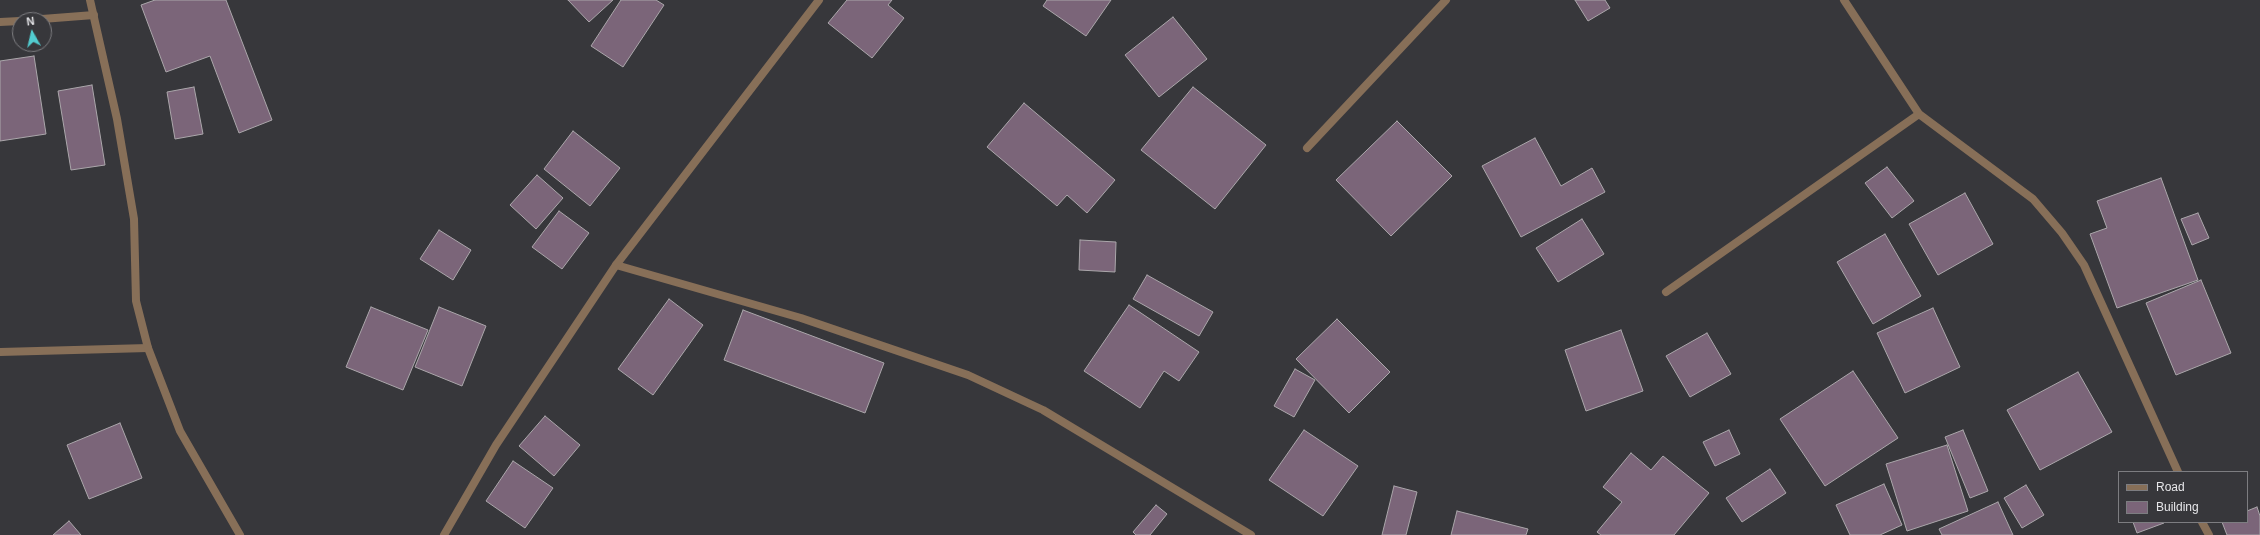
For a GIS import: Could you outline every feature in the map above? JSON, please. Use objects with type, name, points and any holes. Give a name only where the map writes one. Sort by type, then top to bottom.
[{"type":"street","points":[[90,0],[118,119],[132,211],[136,301],[148,348],[180,431],[240,535]]},
{"type":"street","points":[[444,535],[496,445],[616,265],[819,0]]},
{"type":"street","points":[[1308,148],[1446,0]]},
{"type":"street","points":[[1844,0],[1919,114],[2033,199],[2062,233],[2084,265],[2178,471]]},
{"type":"street","points":[[52,18],[94,15]]},
{"type":"street","points":[[0,22],[12,21]]},
{"type":"street","points":[[1666,292],[1919,114]]},
{"type":"street","points":[[616,265],[801,318],[968,375],[1044,410],[1251,535]]},
{"type":"street","points":[[0,352],[148,348]]},
{"type":"street","points":[[2203,523],[2209,535]]},
{"type":"building","points":[[155,0],[226,0],[272,120],[239,133],[210,56],[166,72],[141,5]]},
{"type":"building","points":[[568,0],[613,0],[589,22]]},
{"type":"building","points":[[621,0],[656,0],[664,5],[623,67],[591,46]]},
{"type":"building","points":[[847,0],[892,0],[888,5],[904,18],[872,58],[828,23]]},
{"type":"building","points":[[1047,0],[1111,0],[1086,36],[1043,6]]},
{"type":"building","points":[[1575,0],[1605,0],[1610,8],[1588,21]]},
{"type":"building","points":[[1173,17],[1207,59],[1159,97],[1125,55]]},
{"type":"building","points":[[34,56],[46,134],[0,141],[0,61]]},
{"type":"building","points":[[92,85],[105,165],[71,170],[58,91]]},
{"type":"building","points":[[194,87],[203,134],[175,139],[167,92]]},
{"type":"building","points":[[1193,87],[1266,145],[1215,209],[1141,150]]},
{"type":"building","points":[[1024,103],[1115,180],[1087,213],[1067,195],[1057,206],[987,147]]},
{"type":"building","points":[[1397,121],[1452,176],[1391,236],[1336,180]]},
{"type":"building","points":[[573,131],[620,168],[590,206],[544,169]]},
{"type":"building","points":[[1535,138],[1561,186],[1592,168],[1605,192],[1521,237],[1482,166]]},
{"type":"building","points":[[1887,167],[1914,201],[1892,218],[1865,183]]},
{"type":"building","points":[[537,175],[563,198],[536,229],[510,205]]},
{"type":"building","points":[[2161,178],[2198,280],[2117,308],[2090,234],[2107,228],[2097,201]]},
{"type":"building","points":[[1965,193],[1993,244],[1938,275],[1909,224]]},
{"type":"building","points":[[559,211],[589,233],[562,269],[532,247]]},
{"type":"building","points":[[2198,213],[2209,238],[2192,245],[2181,219]]},
{"type":"building","points":[[1582,219],[1604,254],[1558,282],[1536,248]]},
{"type":"building","points":[[439,230],[471,250],[453,280],[420,259]]},
{"type":"building","points":[[1885,234],[1921,296],[1873,324],[1837,262]]},
{"type":"building","points":[[1080,240],[1116,242],[1115,272],[1079,270]]},
{"type":"building","points":[[1147,275],[1213,312],[1199,336],[1133,299]]},
{"type":"building","points":[[2201,280],[2231,353],[2176,375],[2146,303]]},
{"type":"building","points":[[669,299],[703,325],[653,395],[618,369]]},
{"type":"building","points":[[1129,305],[1199,352],[1179,381],[1164,371],[1140,408],[1084,371]]},
{"type":"building","points":[[371,307],[428,330],[403,390],[346,367]]},
{"type":"building","points":[[439,307],[486,326],[462,386],[415,367]]},
{"type":"building","points":[[1933,308],[1960,367],[1905,393],[1877,333]]},
{"type":"building","points":[[743,310],[884,363],[865,413],[724,360]]},
{"type":"building","points":[[1337,319],[1390,372],[1349,413],[1296,359]]},
{"type":"building","points":[[1621,330],[1643,391],[1586,411],[1565,350]]},
{"type":"building","points":[[1707,333],[1731,374],[1690,397],[1666,356]]},
{"type":"building","points":[[1295,369],[1315,380],[1294,417],[1274,406]]},
{"type":"building","points":[[1853,371],[1898,438],[1825,486],[1780,419]]},
{"type":"building","points":[[2078,372],[2112,432],[2040,470],[2007,410]]},
{"type":"building","points":[[545,416],[580,445],[554,476],[519,446]]},
{"type":"building","points":[[120,423],[142,478],[89,499],[67,445]]},
{"type":"building","points":[[1304,430],[1358,466],[1323,516],[1269,480]]},
{"type":"building","points":[[1729,430],[1740,454],[1715,466],[1703,442]]},
{"type":"building","points":[[1963,430],[1988,491],[1970,498],[1945,437]]},
{"type":"building","points":[[1947,445],[1968,511],[1907,531],[1886,464]]},
{"type":"building","points":[[1631,453],[1651,470],[1663,456],[1709,493],[1674,535],[1601,535],[1597,532],[1622,502],[1603,487]]},
{"type":"building","points":[[513,461],[553,488],[525,528],[486,501]]},
{"type":"building","points":[[1770,469],[1786,493],[1742,522],[1726,498]]},
{"type":"building","points":[[1884,484],[1902,525],[1880,535],[1850,535],[1836,505]]},
{"type":"building","points":[[2026,485],[2044,515],[2022,528],[2004,498]]},
{"type":"building","points":[[1394,486],[1417,492],[1406,535],[1382,535]]},
{"type":"building","points":[[1998,502],[2013,535],[1942,535],[1939,529]]},
{"type":"building","points":[[1156,505],[1167,514],[1150,535],[1136,535],[1133,532]]},
{"type":"building","points":[[2257,507],[2260,516],[2260,535],[2227,535],[2222,523],[2248,523],[2248,511]]},
{"type":"building","points":[[1457,511],[1528,529],[1526,535],[1451,535]]},
{"type":"building","points":[[69,521],[81,535],[53,535]]},
{"type":"building","points":[[2133,523],[2164,523],[2137,533]]}]
